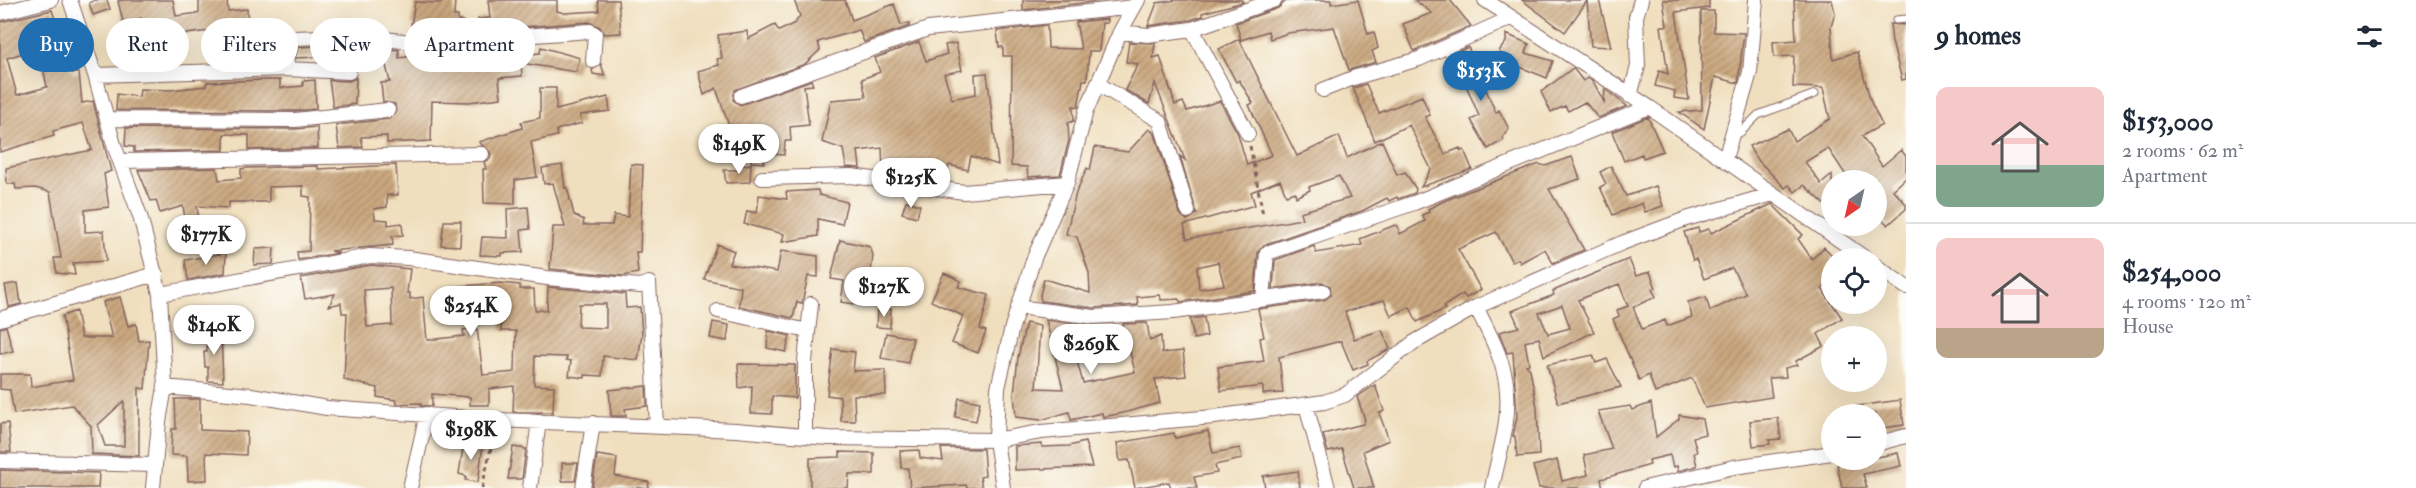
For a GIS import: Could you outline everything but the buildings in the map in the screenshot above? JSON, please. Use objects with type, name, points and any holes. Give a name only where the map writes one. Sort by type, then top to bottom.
[{"type":"street","points":[[0,13],[51,0]]},
{"type":"street","points":[[70,0],[156,274],[160,294],[165,387],[153,488]]},
{"type":"street","points":[[1120,32],[1148,35],[1192,29],[1275,0]]},
{"type":"street","points":[[1485,0],[1649,107],[1851,248]]},
{"type":"street","points":[[1630,96],[1638,66],[1636,17],[1641,0]]},
{"type":"street","points":[[1725,159],[1750,72],[1756,0]]},
{"type":"street","points":[[1003,488],[996,440],[998,388],[1018,307],[1034,258],[1067,183],[1086,111],[1120,32],[1136,4]]},
{"type":"street","points":[[741,96],[928,28],[1136,4]]},
{"type":"street","points":[[1323,90],[1353,78],[1419,59],[1511,18]]},
{"type":"street","points":[[1192,29],[1248,134]]},
{"type":"street","points":[[298,38],[353,36],[423,43],[459,38],[590,31],[595,34],[593,61]]},
{"type":"street","points":[[95,75],[201,72]]},
{"type":"street","points":[[1098,84],[1160,121],[1188,212]]},
{"type":"street","points":[[1263,299],[1267,253],[1414,203],[1649,107]]},
{"type":"street","points":[[107,119],[295,120],[388,110]]},
{"type":"street","points":[[121,161],[482,154]]},
{"type":"street","points":[[762,178],[852,176],[964,192],[1067,183]]},
{"type":"street","points":[[165,387],[251,395],[327,408],[498,420],[657,425],[894,440],[996,440],[1041,432],[1214,417],[1306,405],[1345,395],[1413,343],[1476,308],[1633,239],[1686,219],[1773,194]]},
{"type":"street","points":[[160,294],[370,256],[408,258],[547,278],[640,286],[649,283],[657,425]]},
{"type":"street","points":[[1887,273],[1906,286]]},
{"type":"street","points":[[0,320],[156,274]]},
{"type":"street","points":[[1018,307],[1094,317],[1173,312],[1323,291]]},
{"type":"street","points":[[805,434],[805,361],[811,304]]},
{"type":"street","points":[[1476,308],[1494,343],[1507,391],[1506,419],[1492,488]]},
{"type":"street","points":[[718,311],[808,331]]},
{"type":"street","points":[[1306,405],[1328,488]]},
{"type":"street","points":[[410,488],[427,414]]},
{"type":"street","points":[[530,488],[539,421]]},
{"type":"street","points":[[583,488],[593,423]]},
{"type":"street","points":[[1887,441],[1906,436]]},
{"type":"street","points":[[1645,488],[1734,467],[1821,455]]},
{"type":"street","points":[[0,461],[154,465]]},
{"type":"lane","points":[[1896,20],[1906,19]]},
{"type":"lane","points":[[1731,137],[1741,132],[1758,115],[1815,94]]},
{"type":"path","points":[[1248,134],[1263,215]]},
{"type":"path","points":[[482,488],[498,420]]}]
